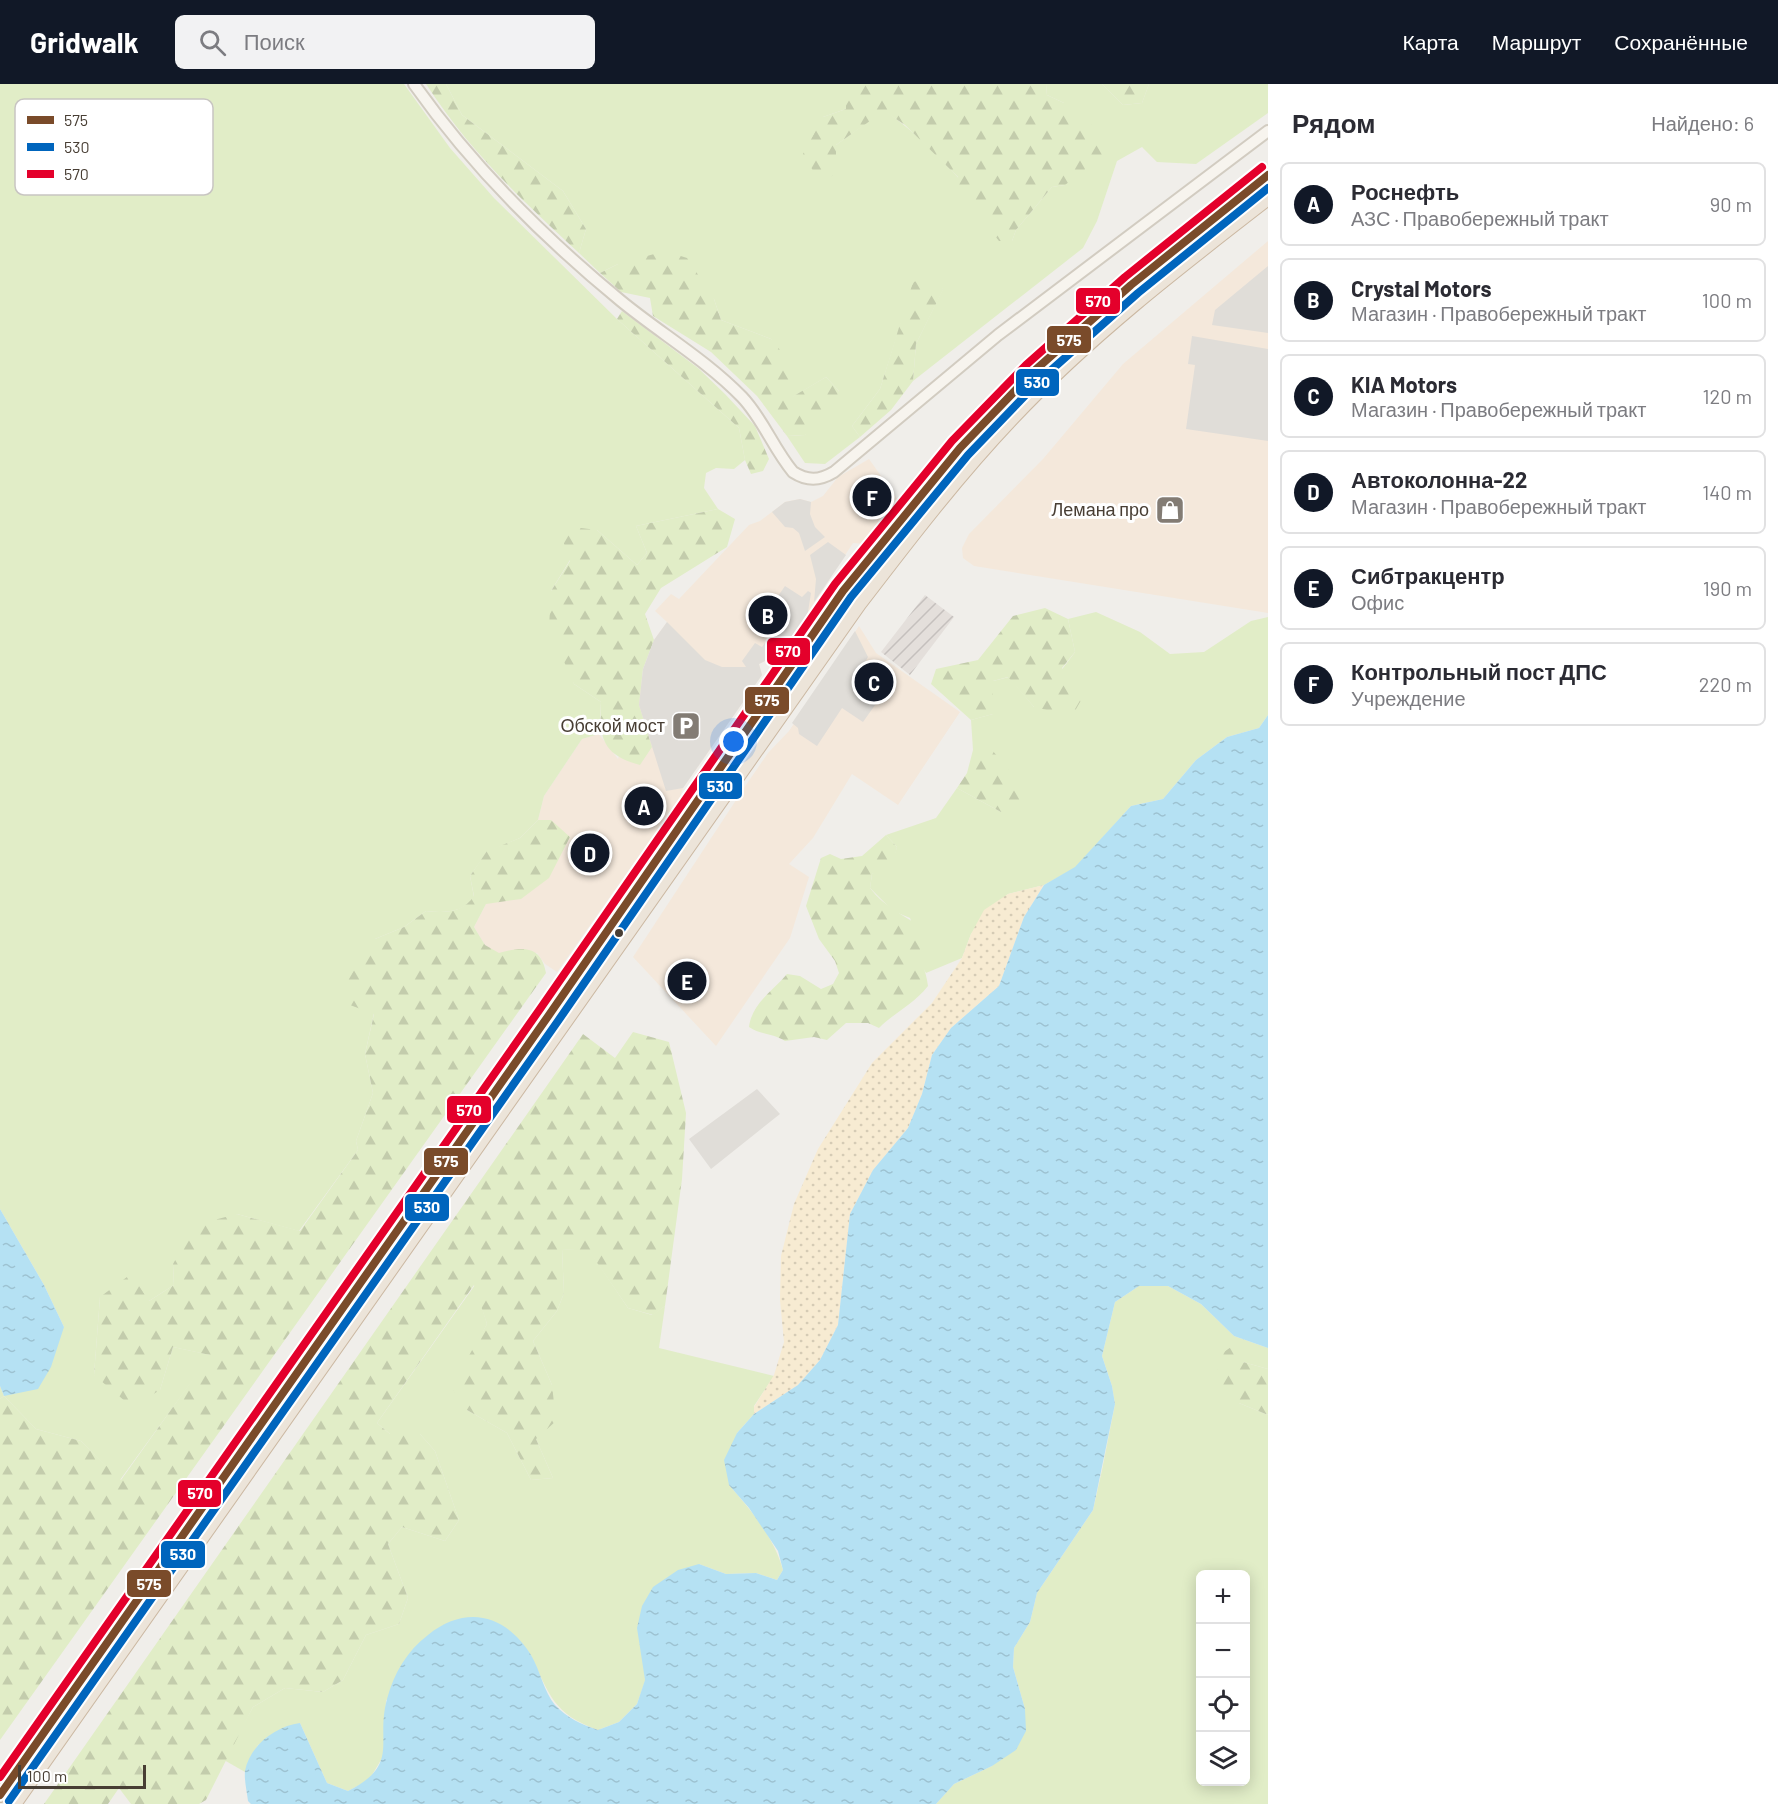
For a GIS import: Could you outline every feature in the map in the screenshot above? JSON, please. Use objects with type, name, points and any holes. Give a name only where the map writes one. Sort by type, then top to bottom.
[{"type":"highway","points":[[0,1796],[836,600],[894,526],[1001,404],[1073,335],[1268,175]]},
{"type":"highway","points":[[14,1804],[851,615],[955,482],[1013,417],[1093,341],[1268,198]]},
{"type":"highway","points":[[836,600],[843,595],[853,599],[851,615]]},
{"type":"highway","points":[[621,942],[616,944],[614,941],[619,928],[686,830],[725,761]]},
{"type":"street","points":[[414,84],[465,152],[536,226],[622,302],[725,381],[758,416],[793,472],[800,476],[817,479],[834,472],[998,334],[1268,131]]},
{"type":"shaded area","points":[[1268,241],[1268,613],[974,566],[963,558],[962,548],[969,534],[1043,459],[1123,364]]},
{"type":"shaded area","points":[[1268,266],[1268,333],[1212,325],[1215,310]]},
{"type":"shaded area","points":[[1192,336],[1268,349],[1268,441],[1186,429],[1195,365],[1188,364]]},
{"type":"shaded area","points":[[869,459],[898,500],[866,544],[853,543],[782,652],[759,664],[762,675],[683,788],[674,816],[653,847],[636,860],[557,972],[545,964],[537,953],[499,954],[485,945],[474,927],[486,904],[551,820],[538,820],[544,796],[582,739],[599,734],[618,759],[654,640],[667,622],[655,611],[671,594],[679,599],[749,525],[760,521],[785,502],[800,499],[811,502],[823,496],[838,477]]},
{"type":"shaded area","points":[[800,499],[811,502],[810,514],[815,527],[825,537],[805,551],[799,533],[793,528],[785,527],[772,512],[785,502]]},
{"type":"shaded area","points":[[828,542],[846,555],[814,602],[816,579],[810,555]]},
{"type":"shaded area","name":"Обской мост","points":[[785,586],[802,597],[808,591],[811,593],[808,612],[798,630],[782,652],[759,664],[762,675],[683,788],[666,791],[639,705],[643,669],[654,640],[667,622],[705,660],[722,667],[746,667],[742,661],[755,643],[762,647],[777,625],[772,621],[784,604],[776,599]]},
{"type":"shaded area","points":[[925,595],[954,617],[910,675],[881,652]]},
{"type":"shaded area","points":[[859,626],[876,653],[960,712],[898,805],[852,774],[813,838],[789,864],[809,877],[790,938],[716,1046],[633,957],[746,785],[768,753],[789,731]]},
{"type":"shaded area","points":[[855,631],[868,657],[854,680],[880,698],[863,722],[842,708],[817,746],[799,734],[798,728],[792,723]]},
{"type":"shaded area","points":[[757,1089],[780,1114],[711,1169],[689,1139]]},
{"type":"green space","points":[[0,84],[404,84],[450,148],[494,198],[617,319],[739,428],[745,460],[734,469],[716,468],[706,473],[704,488],[718,509],[636,526],[647,553],[637,565],[597,530],[570,560],[551,591],[574,684],[601,702],[599,734],[582,739],[544,796],[538,820],[520,838],[487,852],[470,876],[474,897],[470,902],[453,911],[426,911],[404,927],[375,939],[374,1013],[365,1054],[373,1093],[356,1141],[358,1150],[299,1231],[237,1214],[173,1264],[174,1285],[149,1301],[100,1297],[94,1375],[160,1390],[173,1347],[211,1355],[120,1480],[81,1441],[36,1429],[4,1396],[64,1327],[44,1285],[0,1209]]},
{"type":"green space","points":[[426,84],[446,84],[462,115],[563,191],[586,229],[579,253],[478,153]]},
{"type":"green space","points":[[446,84],[846,84],[846,109],[823,117],[836,172],[836,145],[884,110],[936,154],[1012,241],[1016,230],[1052,187],[1065,185],[1064,103],[1047,95],[1046,84],[1102,84],[1123,105],[1142,103],[1149,84],[1268,84],[1268,113],[1196,164],[1157,162],[1142,147],[1117,161],[1097,221],[1083,248],[913,381],[916,344],[943,289],[914,282],[880,389],[852,426],[860,437],[825,464],[805,463],[787,436],[805,435],[839,391],[826,377],[791,398],[771,339],[721,320],[714,299],[618,264],[600,273],[579,253],[586,229],[563,191],[462,115]]},
{"type":"green space","points":[[846,84],[1046,84],[1047,95],[1064,103],[1104,135],[1106,153],[1065,185],[1052,187],[1016,230],[1012,241],[999,241],[959,190],[958,177],[905,125],[884,111],[836,145],[836,173],[821,184],[803,154],[823,117],[846,109]]},
{"type":"green space","points":[[1102,84],[1149,84],[1142,103],[1123,105]]},
{"type":"green space","points":[[665,251],[687,258],[714,299],[721,320],[771,339],[785,356],[792,397],[826,377],[839,391],[830,418],[805,435],[787,436],[757,396],[711,352],[653,316],[650,298],[621,292],[600,273],[618,264]]},
{"type":"green space","points":[[939,276],[943,290],[916,344],[913,381],[891,410],[860,437],[852,426],[880,389],[913,282]]},
{"type":"green space","points":[[622,311],[698,368],[755,426],[769,459],[763,471],[751,474],[745,460],[739,428],[617,319]]},
{"type":"green space","points":[[718,509],[735,519],[727,547],[661,588],[645,614],[654,640],[643,669],[639,705],[652,747],[640,765],[627,761],[610,750],[602,735],[601,702],[574,684],[549,628],[551,591],[570,561],[561,535],[573,527],[597,530],[637,565],[647,553],[636,526]]},
{"type":"green space","points":[[1045,608],[1068,619],[1075,652],[1062,668],[1083,697],[1072,716],[1034,707],[1008,677],[993,681],[993,714],[971,720],[931,684],[936,669],[978,660],[1013,616]]},
{"type":"green space","points":[[1096,612],[1140,632],[1170,654],[1204,652],[1251,621],[1268,617],[1268,715],[1259,728],[1227,737],[1196,760],[1163,799],[1131,806],[1075,868],[1044,885],[1008,894],[971,934],[962,958],[926,973],[919,961],[919,943],[910,918],[893,911],[870,888],[872,874],[892,862],[897,847],[886,835],[936,818],[957,788],[1001,812],[992,750],[973,750],[971,720],[993,714],[993,681],[1009,677],[1034,707],[1075,652],[1068,619]]},
{"type":"green space","points":[[973,750],[992,750],[1028,792],[1020,808],[1001,812],[957,788],[967,773]]},
{"type":"green space","points":[[538,820],[551,820],[570,837],[549,878],[521,899],[486,904],[474,927],[485,945],[499,953],[522,949],[535,952],[540,957],[546,973],[0,1740],[0,1399],[4,1396],[36,1429],[81,1441],[121,1480],[210,1355],[173,1347],[160,1390],[132,1407],[94,1375],[100,1297],[131,1274],[149,1301],[174,1285],[173,1264],[195,1225],[237,1214],[300,1231],[358,1150],[356,1141],[373,1093],[365,1054],[374,1014],[350,1005],[348,979],[375,939],[404,927],[426,911],[453,911],[470,902],[474,896],[470,876],[487,851],[520,838]]},
{"type":"green space","points":[[886,835],[897,847],[892,868],[872,874],[870,888],[889,906],[925,930],[920,953],[928,986],[916,999],[879,1028],[868,1023],[846,1023],[827,1040],[814,1037],[785,1041],[749,1027],[758,1004],[787,974],[800,976],[821,989],[833,984],[839,973],[835,961],[819,939],[806,906],[821,858],[830,854],[841,859],[862,856]]},
{"type":"green space","points":[[633,1032],[669,1042],[686,1113],[682,1179],[665,1306],[653,1315],[628,1308],[589,1251],[562,1249],[564,1293],[557,1311],[533,1341],[552,1385],[556,1421],[536,1439],[553,1478],[531,1480],[507,1433],[467,1410],[451,1387],[487,1324],[474,1285],[377,1423],[390,1434],[420,1434],[435,1451],[459,1520],[445,1541],[402,1527],[388,1544],[408,1598],[399,1624],[366,1635],[343,1680],[323,1692],[285,1688],[253,1707],[206,1800],[199,1804],[131,1804],[119,1788],[108,1804],[44,1804],[583,1034],[615,1058]]},
{"type":"green space","points":[[562,1249],[589,1250],[628,1308],[652,1315],[665,1306],[659,1348],[774,1376],[754,1406],[754,1414],[737,1433],[729,1485],[753,1514],[774,1546],[783,1570],[777,1580],[756,1573],[726,1574],[699,1564],[644,1658],[645,1681],[637,1704],[619,1722],[598,1730],[583,1724],[562,1710],[549,1692],[531,1656],[386,1700],[384,1755],[369,1780],[348,1791],[327,1783],[300,1723],[258,1745],[245,1772],[224,1760],[253,1707],[285,1688],[323,1692],[343,1680],[366,1635],[399,1624],[408,1598],[388,1544],[402,1527],[445,1541],[459,1520],[435,1451],[420,1434],[390,1434],[377,1423],[475,1285],[487,1324],[472,1353],[467,1410],[507,1433],[531,1480],[553,1478],[536,1439],[552,1385],[533,1341],[557,1311],[564,1293]]},
{"type":"green space","points":[[1139,1286],[1168,1286],[1201,1304],[1234,1336],[1268,1348],[1268,1369],[1243,1362],[1239,1403],[1268,1415],[1268,1804],[936,1804],[954,1784],[992,1766],[1025,1709],[1013,1667],[1014,1648],[1030,1622],[1037,1593],[1093,1510],[1102,1470],[1115,1404],[1112,1386],[1102,1356],[1115,1302]]},
{"type":"green space","points":[[1231,1347],[1243,1362],[1268,1369],[1268,1415],[1239,1403],[1218,1383],[1217,1357]]},
{"type":"green space","points":[[0,1386],[4,1396],[0,1399]]},
{"type":"sand","points":[[1044,885],[1024,917],[999,986],[951,1028],[932,1055],[922,1094],[908,1128],[873,1170],[850,1214],[838,1325],[820,1360],[798,1385],[754,1414],[754,1407],[774,1375],[784,1342],[780,1300],[781,1256],[794,1204],[818,1149],[872,1063],[932,1003],[962,958],[971,934],[984,910],[1008,894]]},
{"type":"water","points":[[1268,715],[1268,1348],[1234,1336],[1201,1304],[1168,1286],[1139,1286],[1115,1302],[1102,1356],[1112,1386],[1115,1404],[1093,1510],[1037,1593],[1030,1622],[1014,1648],[1013,1667],[1025,1709],[1026,1731],[1016,1750],[992,1766],[954,1784],[936,1804],[251,1804],[248,1801],[245,1771],[252,1753],[265,1738],[273,1733],[300,1723],[327,1783],[348,1791],[364,1781],[375,1771],[380,1762],[387,1699],[398,1672],[408,1655],[428,1635],[457,1619],[485,1618],[510,1631],[531,1655],[555,1705],[564,1714],[598,1730],[619,1722],[637,1704],[645,1680],[637,1628],[642,1606],[653,1587],[678,1570],[699,1564],[726,1574],[756,1573],[777,1580],[783,1570],[778,1551],[749,1508],[729,1485],[724,1460],[737,1433],[754,1414],[798,1385],[820,1360],[838,1325],[850,1214],[873,1170],[908,1128],[922,1094],[932,1055],[951,1028],[999,986],[1024,917],[1044,885],[1075,867],[1131,806],[1163,799],[1196,760],[1227,737],[1259,728]]},
{"type":"water","points":[[0,1209],[44,1285],[64,1327],[51,1367],[38,1389],[4,1396],[0,1386]]},
{"type":"transit line","name":"570","points":[[0,1777],[540,1009],[835,584],[952,441],[1026,365],[1125,277],[1262,167]]},
{"type":"transit line","name":"575","points":[[0,1795],[549,1015],[843,591],[960,448],[1033,372],[1131,285],[1268,175]]},
{"type":"transit line","name":"530","points":[[9,1801],[558,1021],[851,597],[968,455],[1040,380],[1138,293],[1268,188]]},
{"type":"place","name":"Контрольный пост ДПС","points":[[872,497]]},
{"type":"place","name":"Лемана про","points":[[1170,510]]},
{"type":"place","name":"Crystal Motors","points":[[768,615]]},
{"type":"place","name":"KIA Motors","points":[[874,682]]},
{"type":"place","name":"Обской мост","points":[[686,726]]},
{"type":"place","name":"Роснефть","points":[[644,806]]},
{"type":"place","name":"Автоколонна-22","points":[[590,853]]},
{"type":"place","name":"Сибтракцентр","points":[[687,981]]}]
